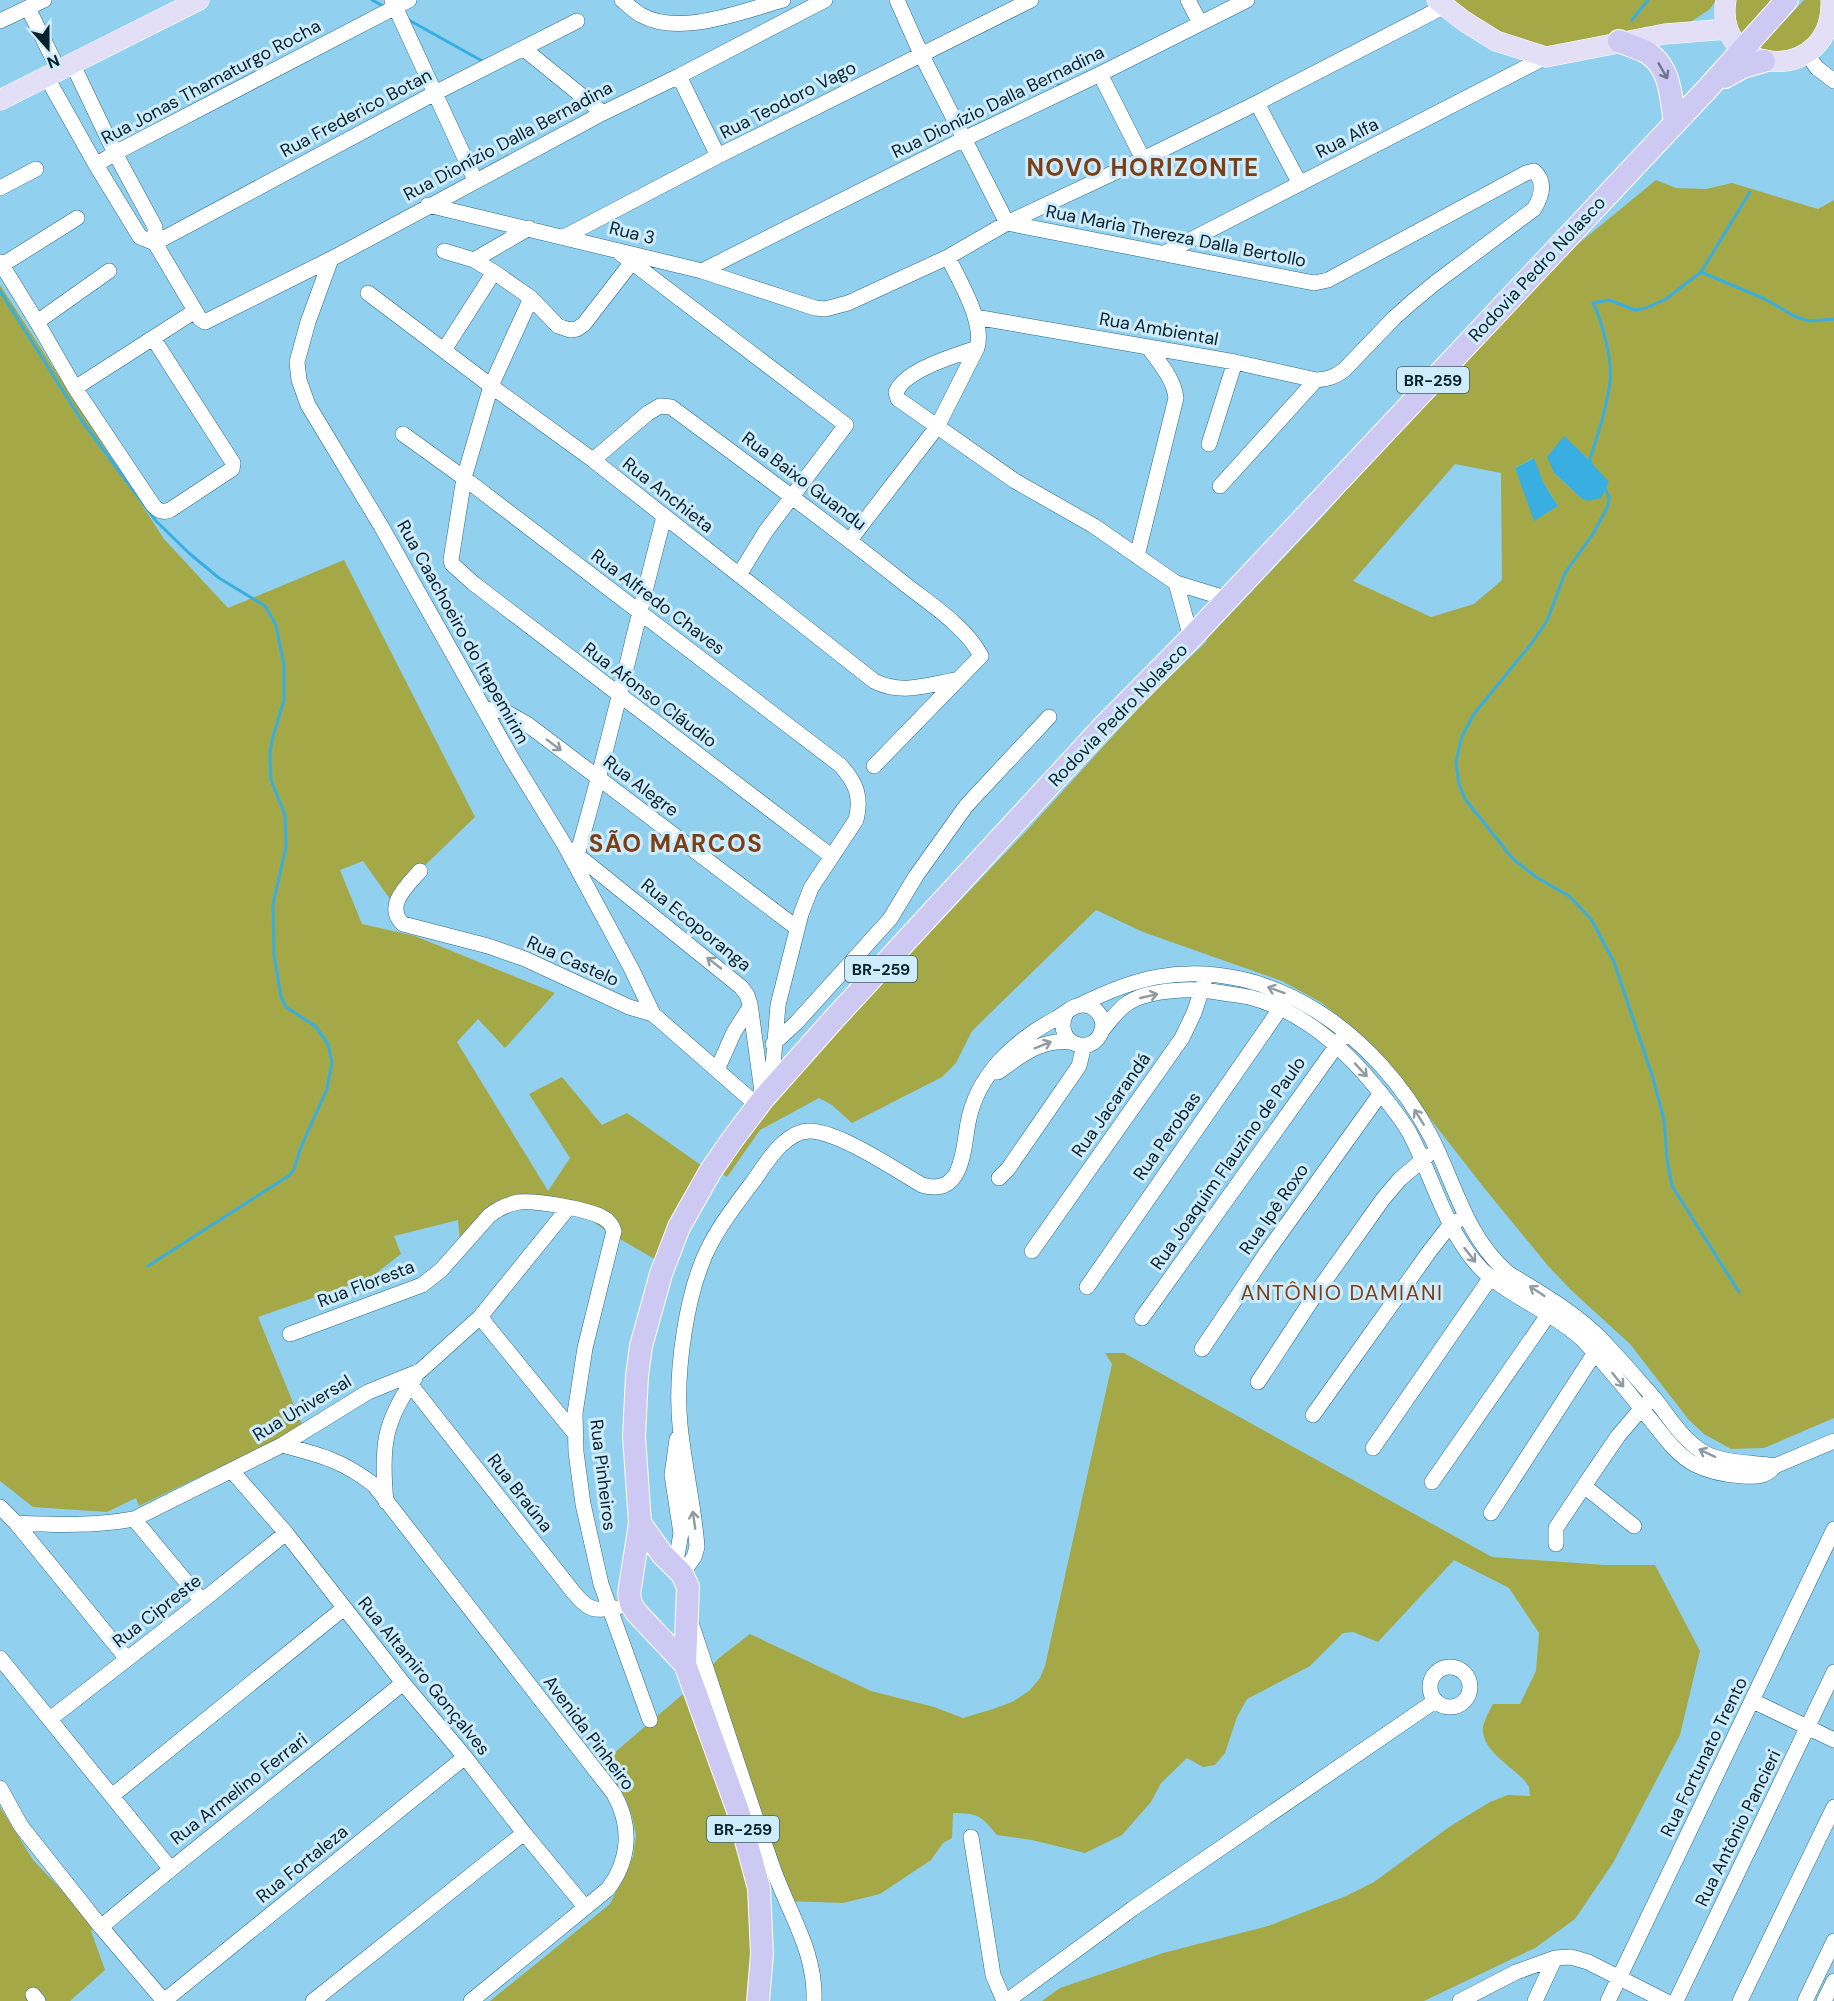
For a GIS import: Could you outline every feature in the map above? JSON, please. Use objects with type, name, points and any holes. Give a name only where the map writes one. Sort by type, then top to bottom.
[{"type":"highway","name":"Rodovia Pedro Nolasco","points":[[643,1620],[631,1604],[629,1594],[640,1523],[634,1412],[641,1346],[661,1274],[679,1227],[710,1172],[732,1140],[764,1098],[1103,727],[1228,599],[1708,88],[1735,39],[1787,0]]},
{"type":"highway","points":[[1619,42],[1646,52],[1659,64],[1669,82],[1675,123]]},
{"type":"highway","points":[[1708,88],[1736,70],[1764,61]]},
{"type":"highway","points":[[640,1523],[662,1554],[678,1570]]},
{"type":"highway","points":[[631,1584],[642,1571],[657,1566],[678,1570]]},
{"type":"highway","name":"BR-259","points":[[678,1570],[688,1587],[685,1664],[738,1810],[757,1878],[762,1954],[758,2001]]},
{"type":"highway","points":[[643,1620],[668,1629],[677,1625],[687,1611]]},
{"type":"highway","name":"BR-259","points":[[643,1620],[685,1664]]},
{"type":"main road","points":[[0,99],[199,0]]},
{"type":"main road","points":[[1726,2],[1725,16],[1735,39],[1764,61],[1778,63],[1791,61],[1815,48],[1830,25],[1831,0]]},
{"type":"main road","points":[[1441,3],[1496,41],[1546,57],[1665,34],[1699,21],[1726,2]]},
{"type":"main road","points":[[1665,34],[1735,39]]},
{"type":"street","points":[[0,21],[44,0]]},
{"type":"street","points":[[622,0],[640,14],[667,23],[716,19],[783,0]]},
{"type":"street","name":"Rua Dionízio Dalla Bernadina","points":[[195,311],[203,322],[211,320],[331,259],[603,112],[679,76],[825,0]]},
{"type":"street","points":[[897,0],[921,54],[1007,222]]},
{"type":"street","name":"Rua Teodoro Vago","points":[[564,237],[718,156],[1030,0]]},
{"type":"street","points":[[1188,0],[1200,23]]},
{"type":"street","name":"Rua Dionízio Dalla Bernadina","points":[[702,271],[1247,0]]},
{"type":"street","points":[[399,2],[435,93],[476,180]]},
{"type":"street","name":"Rua Jonas Thamaturgo Rocha","points":[[96,165],[399,2]]},
{"type":"street","points":[[850,540],[937,427],[977,348],[979,328],[948,257],[1007,222],[1257,104],[1441,3]]},
{"type":"street","points":[[28,8],[58,69],[96,165],[140,237],[155,243]]},
{"type":"street","name":"Rua Frederico Botan","points":[[155,243],[435,93],[577,21]]},
{"type":"street","points":[[524,49],[603,112]]},
{"type":"street","points":[[1807,54],[1817,68],[1834,81]]},
{"type":"street","name":"Rua Alfa","points":[[1165,253],[1546,57]]},
{"type":"street","points":[[58,69],[115,153],[155,227],[155,243],[195,311],[75,388]]},
{"type":"street","points":[[1100,74],[1143,159]]},
{"type":"street","points":[[679,76],[718,156]]},
{"type":"street","points":[[1257,104],[1300,184]]},
{"type":"street","points":[[0,188],[36,169]]},
{"type":"street","name":"Rua Maria Thereza Dalla Bertollo","points":[[1007,222],[1314,283],[1328,280],[1526,173],[1534,171],[1541,183],[1541,194],[1534,209],[1427,289],[1394,318],[1335,377]]},
{"type":"street","name":"Rua 3","points":[[428,205],[702,271],[825,309],[848,303],[948,257]]},
{"type":"street","points":[[77,218],[1,264],[75,388],[153,505],[157,510],[163,512],[170,510],[232,469],[233,463],[153,338]]},
{"type":"street","points":[[474,260],[529,228]]},
{"type":"street","points":[[614,249],[846,425],[754,547],[739,575]]},
{"type":"street","points":[[444,251],[474,260],[494,272],[531,298],[550,320],[564,330],[577,329],[584,324],[632,262]]},
{"type":"street","name":"Rua Caachoeiro do Itapemirim","points":[[331,259],[308,322],[297,362],[299,380],[308,405],[381,526],[535,798],[564,844],[631,968],[653,1014]]},
{"type":"street","points":[[37,322],[109,271]]},
{"type":"street","points":[[444,350],[494,272]]},
{"type":"street","name":"Rua Anchieta","points":[[368,293],[490,386],[593,460],[861,672],[885,686],[906,689],[956,680]]},
{"type":"street","points":[[464,478],[490,386],[531,298]]},
{"type":"street","name":"Rua Ambiental","points":[[975,316],[1235,362],[1316,380],[1335,377]]},
{"type":"street","points":[[977,348],[918,372],[898,388],[896,392],[902,403],[1015,481],[1094,526],[1176,583],[1228,599]]},
{"type":"street","points":[[1137,556],[1176,398],[1175,389],[1149,348]]},
{"type":"street","points":[[297,362],[312,369]]},
{"type":"street","points":[[1209,444],[1235,362]]},
{"type":"street","points":[[1220,486],[1316,380]]},
{"type":"street","name":"Rua Baixo Guandu","points":[[593,460],[648,413],[660,406],[671,407],[850,540],[971,640],[981,656],[956,680]]},
{"type":"street","name":"Rua Alfredo Chaves","points":[[403,434],[840,765],[856,789],[859,809],[856,820],[831,856]]},
{"type":"street","name":"Rua Afonso Cláudio","points":[[464,478],[451,560],[457,569],[619,696],[831,856]]},
{"type":"street","points":[[577,855],[599,780],[664,517]]},
{"type":"street","points":[[1176,583],[1191,638]]},
{"type":"street","points":[[874,766],[956,680]]},
{"type":"street","name":"Rua Alegre","points":[[485,709],[504,711],[513,716],[796,928]]},
{"type":"street","points":[[773,1044],[796,1023],[890,920],[916,876],[966,806],[1049,717]]},
{"type":"street","name":"Rua Ecoporanga","points":[[564,844],[733,979],[747,995],[764,1098]]},
{"type":"street","points":[[764,1098],[778,1005],[796,928],[812,888],[831,856]]},
{"type":"street","name":"Rua Castelo","points":[[420,872],[402,892],[395,904],[396,916],[403,924],[488,946],[525,959],[620,1003],[653,1014],[717,1070],[764,1098]]},
{"type":"street","points":[[678,1570],[694,1557],[698,1547],[680,1424],[679,1391],[688,1310],[700,1268],[711,1242],[778,1147],[802,1132],[827,1134],[841,1139],[922,1185],[943,1185],[950,1181],[958,1171],[973,1102],[994,1066],[1009,1050],[1072,1007],[1127,985],[1156,977],[1179,974],[1206,974],[1249,980],[1287,994],[1322,1013],[1363,1045],[1395,1082],[1420,1117],[1465,1216],[1488,1253],[1581,1338],[1672,1446],[1693,1464],[1720,1473],[1761,1477],[1775,1466],[1834,1441]]},
{"type":"street","name":"Rua Jacarandá","points":[[1032,1251],[1182,1038],[1203,990],[1206,974]]},
{"type":"street","points":[[983,1083],[1041,1044],[1059,1040],[1077,1044],[1096,1040],[1124,1006],[1136,999],[1166,992],[1203,990],[1250,998],[1280,1009],[1313,1027],[1337,1044],[1381,1093],[1409,1133],[1450,1225],[1475,1262],[1491,1277],[1593,1331],[1654,1398],[1682,1434],[1706,1454],[1733,1461],[1775,1466]]},
{"type":"street","points":[[1080,1005],[1086,1005],[1097,1011],[1103,1022],[1103,1029]]},
{"type":"street","points":[[717,1070],[734,1032],[750,1007]]},
{"type":"street","name":"Rua Perobas","points":[[1087,1287],[1280,1009]]},
{"type":"street","points":[[999,1178],[1008,1169],[1080,1066],[1077,1044],[1065,1036],[1062,1028],[1062,1020],[1066,1013]]},
{"type":"street","name":"Rua Joaquim Flauzino de Paulo","points":[[1142,1318],[1347,1031]]},
{"type":"street","name":"Rua Ipê Roxo","points":[[1202,1348],[1267,1252],[1381,1093]]},
{"type":"street","points":[[1258,1382],[1319,1289],[1383,1199],[1400,1179],[1436,1149]]},
{"type":"street","name":"Rua Floresta","points":[[290,1334],[422,1285],[441,1270],[489,1216],[502,1208],[520,1202],[569,1207],[602,1217],[614,1231]]},
{"type":"street","name":"Rua Universal","points":[[16,1523],[80,1526],[134,1520],[282,1445],[368,1392],[420,1371],[480,1317],[569,1207]]},
{"type":"street","points":[[1313,1415],[1429,1252],[1450,1225],[1465,1216]]},
{"type":"street","name":"Rua Pinheiros","points":[[614,1231],[585,1348],[575,1413],[576,1435],[583,1504],[601,1584],[650,1720]]},
{"type":"street","points":[[1373,1448],[1491,1277]]},
{"type":"street","points":[[1432,1482],[1553,1310]]},
{"type":"street","points":[[480,1317],[576,1435]]},
{"type":"street","points":[[1491,1513],[1594,1354]]},
{"type":"street","points":[[386,1502],[383,1469],[386,1432],[392,1416],[420,1371]]},
{"type":"street","name":"Rua Braúna","points":[[410,1384],[574,1593],[589,1607],[600,1609],[610,1607],[643,1620]]},
{"type":"street","points":[[1556,1544],[1556,1528],[1584,1486],[1618,1436],[1641,1408],[1654,1398]]},
{"type":"street","name":"Avenida Pinheiro","points":[[282,1445],[319,1454],[354,1470],[374,1485],[619,1802],[623,1812],[627,1832],[625,1856],[617,1877],[600,1896],[471,2001]]},
{"type":"street","name":"Rua Altamiro Gonçalves","points":[[232,1471],[286,1533],[585,1907]]},
{"type":"street","points":[[1584,1486],[1634,1526]]},
{"type":"street","points":[[0,1507],[16,1523],[127,1659]]},
{"type":"street","points":[[134,1520],[202,1601]]},
{"type":"street","name":"Rua Fortunato Trento","points":[[1608,2001],[1834,1528]]},
{"type":"street","name":"Rua Cipreste","points":[[50,1719],[286,1533]]},
{"type":"street","points":[[601,1584],[617,1590],[631,1584]]},
{"type":"street","points":[[113,1795],[344,1608]]},
{"type":"street","points":[[687,1611],[775,1872],[809,1954],[814,1976],[813,2001]]},
{"type":"street","points":[[0,1658],[170,1868]]},
{"type":"street","name":"Rua Antônio Pancieri","points":[[1676,2001],[1834,1672]]},
{"type":"street","name":"Rua Armelino Ferrari","points":[[101,1927],[170,1868],[404,1683]]},
{"type":"street","points":[[971,1837],[993,1975],[1006,2001],[1132,1909],[1435,1701]]},
{"type":"street","points":[[1753,1701],[1834,1740]]},
{"type":"street","name":"Rua Fortaleza","points":[[164,2001],[465,1757]]},
{"type":"street","points":[[0,1788],[21,1826],[101,1927],[164,2001]]},
{"type":"street","points":[[1740,2001],[1834,1807]]},
{"type":"street","points":[[313,2001],[524,1833]]},
{"type":"street","points":[[1805,2001],[1834,1941]]},
{"type":"street","points":[[1465,1999],[1516,1972],[1555,1958],[1571,1957],[1580,1959],[1665,2001]]},
{"type":"street","points":[[1535,2001],[1555,1958]]},
{"type":"street","points":[[1824,2001],[1834,1981]]},
{"type":"shaded area","points":[[1445,0],[1716,0],[1710,9],[1689,23],[1562,49],[1521,46]]},
{"type":"shaded area","points":[[1736,0],[1773,0],[1741,36],[1735,24]]},
{"type":"shaded area","points":[[1804,0],[1823,0],[1825,14],[1812,43],[1782,57],[1757,50]]},
{"type":"shaded area","points":[[1656,180],[1676,188],[1706,189],[1732,183],[1818,209],[1834,200],[1834,1418],[1764,1448],[1731,1449],[1704,1434],[1689,1420],[1630,1344],[1549,1267],[1386,1062],[1356,1030],[1322,1003],[1282,981],[1143,932],[1096,910],[972,1031],[956,1063],[942,1077],[852,1123],[832,1105],[819,1098],[760,1130],[727,1177],[719,1172],[775,1101],[869,997],[1032,825],[1142,704],[1207,641],[1561,258]],"holes":[[[1564,437],[1586,457],[1581,498],[1554,473]],[[1533,458],[1543,482],[1558,506],[1535,520],[1515,468]],[[1455,464],[1501,473],[1502,580],[1474,604],[1431,617],[1353,581]]]},
{"type":"shaded area","points":[[0,285],[164,539],[228,608],[344,560],[475,817],[390,899],[363,861],[340,870],[362,924],[415,936],[555,993],[505,1048],[478,1019],[457,1042],[548,1191],[570,1158],[529,1094],[562,1077],[602,1125],[627,1113],[705,1168],[656,1260],[589,1219],[522,1200],[488,1212],[461,1253],[458,1220],[394,1236],[401,1254],[370,1278],[258,1317],[303,1427],[139,1506],[136,1498],[107,1512],[33,1507],[0,1481]]},
{"type":"shaded area","points":[[1105,1353],[1124,1353],[1492,1557],[1605,1565],[1655,1565],[1700,1651],[1680,1735],[1613,1863],[1575,1919],[1535,1948],[1424,2001],[1042,2001],[1060,1988],[1163,1953],[1268,1926],[1346,1896],[1374,1882],[1449,1827],[1490,1802],[1508,1795],[1530,1796],[1529,1787],[1525,1781],[1486,1743],[1483,1726],[1493,1704],[1520,1704],[1536,1671],[1539,1633],[1509,1588],[1454,1560],[1378,1642],[1353,1632],[1343,1633],[1310,1666],[1247,1699],[1237,1717],[1225,1753],[1215,1765],[1203,1767],[1187,1758],[1161,1783],[1151,1802],[1122,1835],[1085,1853],[1032,1840],[997,1835],[979,1817],[953,1813],[952,1838],[943,1843],[931,1860],[880,1894],[843,1903],[787,1901],[786,1897],[771,1885],[710,1668],[750,1634],[871,1691],[934,1707],[963,1718],[1012,1702],[1029,1691],[1040,1678],[1045,1666],[1112,1364]]},
{"type":"shaded area","points":[[683,1694],[738,1838],[755,1906],[750,2001],[490,2001],[610,1904],[633,1857],[636,1835],[625,1797],[599,1766]]},
{"type":"shaded area","points":[[0,1807],[33,1860],[96,1926],[91,1931],[105,1970],[70,2001],[0,2001]]},
{"type":"water","points":[[1564,436],[1609,482],[1601,498],[1588,501],[1581,498],[1554,473],[1547,457]]},
{"type":"water","points":[[1534,458],[1543,482],[1558,506],[1534,521],[1515,468]]},
{"type":"waterway","points":[[372,0],[385,7]]},
{"type":"waterway","points":[[1632,20],[1648,0]]},
{"type":"waterway","points":[[407,19],[484,62]]},
{"type":"waterway","points":[[1058,85],[1065,84]]},
{"type":"waterway","points":[[1591,465],[1590,459],[1609,391],[1610,373],[1606,342],[1593,303],[1609,300],[1635,310],[1666,299],[1701,272],[1750,192]]},
{"type":"waterway","points":[[1701,272],[1765,299],[1794,316],[1809,321],[1834,319]]},
{"type":"waterway","points":[[0,291],[82,421],[156,521],[219,578],[265,606],[276,625],[284,666],[284,700],[270,754],[271,780],[285,815],[286,847],[273,904],[274,954],[281,997],[286,1007],[315,1026],[328,1044],[332,1062],[327,1089],[290,1175],[148,1266]]},
{"type":"waterway","points":[[1604,486],[1609,497],[1608,506],[1593,534],[1565,573],[1547,621],[1474,714],[1462,736],[1456,762],[1459,784],[1465,799],[1513,859],[1536,877],[1569,896],[1591,919],[1614,962],[1653,1078],[1664,1120],[1672,1186],[1739,1292]]},
{"type":"district","name":"NOVO HORIZONTE","points":[[1143,167]]},
{"type":"district","name":"SÃO MARCOS","points":[[676,843]]},
{"type":"district","name":"ANTÔNIO DAMIANI","points":[[1342,1293]]}]
